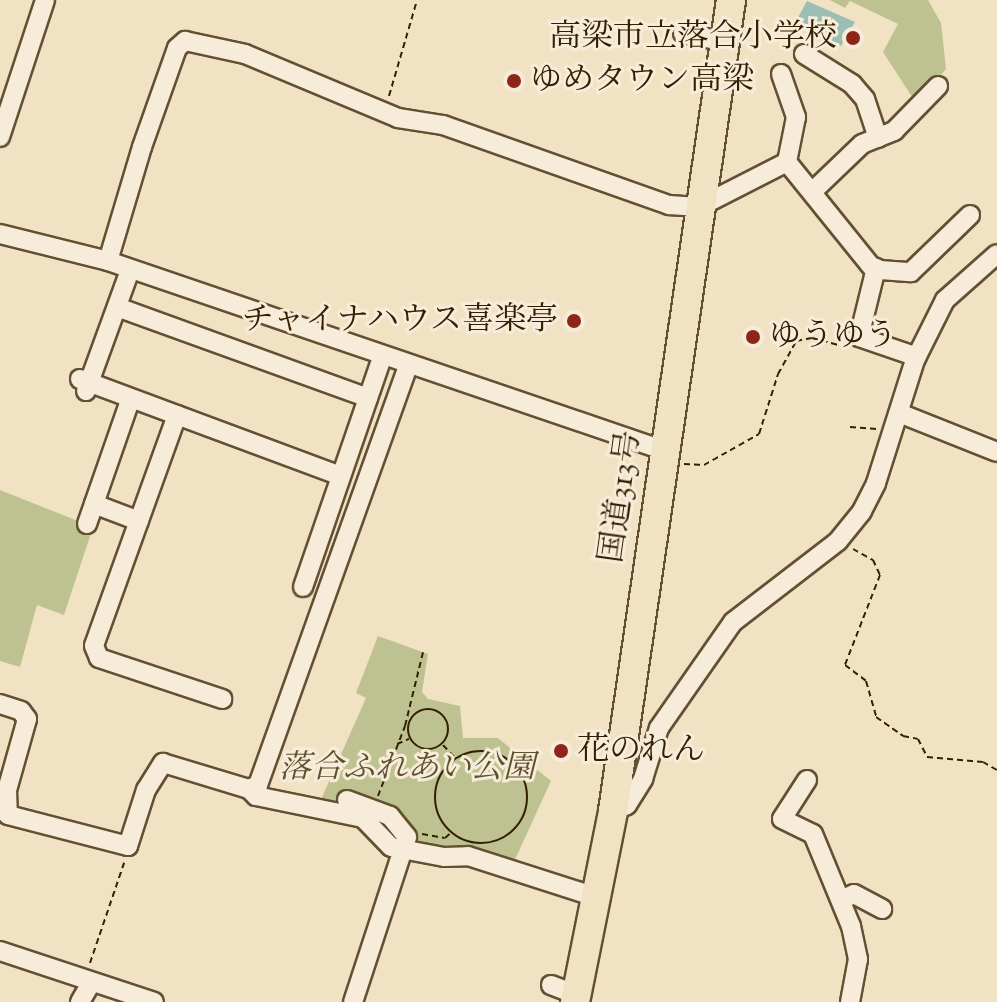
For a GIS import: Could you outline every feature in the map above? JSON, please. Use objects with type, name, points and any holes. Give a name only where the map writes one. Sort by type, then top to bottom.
[{"type":"highway","name":"国道313号","points":[[567,994],[599,898],[731,0]]},
{"type":"street","points":[[0,137],[45,0]]},
{"type":"street","points":[[683,33],[725,42]]},
{"type":"street","points":[[108,261],[142,147],[177,48],[185,41],[245,54],[384,113],[455,129],[669,205],[699,207],[787,162]]},
{"type":"street","points":[[804,54],[852,84],[865,99],[878,138]]},
{"type":"street","points":[[781,74],[796,117],[787,162]]},
{"type":"street","points":[[812,192],[862,144],[878,138],[914,114],[938,86]]},
{"type":"street","points":[[787,162],[876,268],[911,272],[970,215]]},
{"type":"street","points":[[0,234],[108,261],[408,366],[663,450]]},
{"type":"street","points":[[613,811],[627,805],[643,779],[659,728],[733,622],[838,541],[876,483],[917,357],[945,300],[997,254]]},
{"type":"street","points":[[876,268],[859,337],[917,357]]},
{"type":"street","points":[[130,270],[85,384],[341,476]]},
{"type":"street","points":[[117,307],[368,398]]},
{"type":"street","points":[[303,587],[382,357]]},
{"type":"street","points":[[249,789],[258,785],[408,366]]},
{"type":"street","points":[[87,524],[131,398]]},
{"type":"street","points":[[899,413],[997,452]]},
{"type":"street","points":[[177,415],[94,646],[99,658],[222,699]]},
{"type":"street","points":[[94,504],[139,521]]},
{"type":"street","points":[[0,704],[21,711],[27,719],[4,811],[128,846],[159,765],[249,789],[256,796],[363,818],[391,847],[444,857],[468,856],[599,898]]},
{"type":"street","points":[[807,780],[782,819],[813,834],[841,900],[858,959],[850,1002]]},
{"type":"street","points":[[347,800],[390,816],[407,837],[353,1002]]},
{"type":"street","points":[[841,900],[854,894],[882,909]]},
{"type":"street","points":[[0,951],[154,1002]]},
{"type":"street","points":[[80,1002],[88,981]]},
{"type":"path","points":[[384,113],[417,0]]},
{"type":"path","points":[[663,450],[696,468],[759,434],[778,374],[796,341],[812,338],[839,348],[859,337]]},
{"type":"path","points":[[838,541],[873,560],[880,575],[845,665],[866,681],[876,717],[903,736],[918,739],[927,757],[983,762],[997,770]]},
{"type":"path","points":[[386,805],[378,798],[423,652]]},
{"type":"path","points":[[410,738],[411,718],[433,709],[447,721],[442,744]]},
{"type":"path","points":[[397,744],[410,738]]},
{"type":"path","points":[[410,738],[427,749],[442,744]]},
{"type":"path","points":[[442,744],[456,759]]},
{"type":"path","points":[[480,750],[509,760],[520,771],[527,801],[523,817],[503,838],[474,843],[452,832],[440,818],[435,789],[456,759],[480,750]]},
{"type":"path","points":[[416,825],[419,833],[445,838],[452,832]]},
{"type":"path","points":[[88,981],[128,846]]},
{"type":"green space","points":[[830,0],[928,0],[941,23],[946,69],[916,103],[883,52],[898,24],[850,1],[845,8]]},
{"type":"green space","points":[[0,490],[93,527],[64,615],[37,605],[20,667],[0,661]]},
{"type":"green space","name":"落合ふれあい公園","points":[[378,636],[428,654],[422,692],[428,699],[460,706],[463,738],[498,738],[551,781],[513,864],[395,844],[319,804],[366,698],[356,693]]},
{"type":"water","points":[[807,1],[855,22],[841,46],[796,21]]},
{"type":"place","name":"高梁市立落合小学校","points":[[853,38]]},
{"type":"place","name":"ゆめタウン高梁","points":[[514,81]]},
{"type":"place","name":"チャイナハウス喜楽亭","points":[[574,321]]},
{"type":"place","name":"ゆうゆう","points":[[753,337]]},
{"type":"place","name":"花のれん","points":[[561,751]]}]
